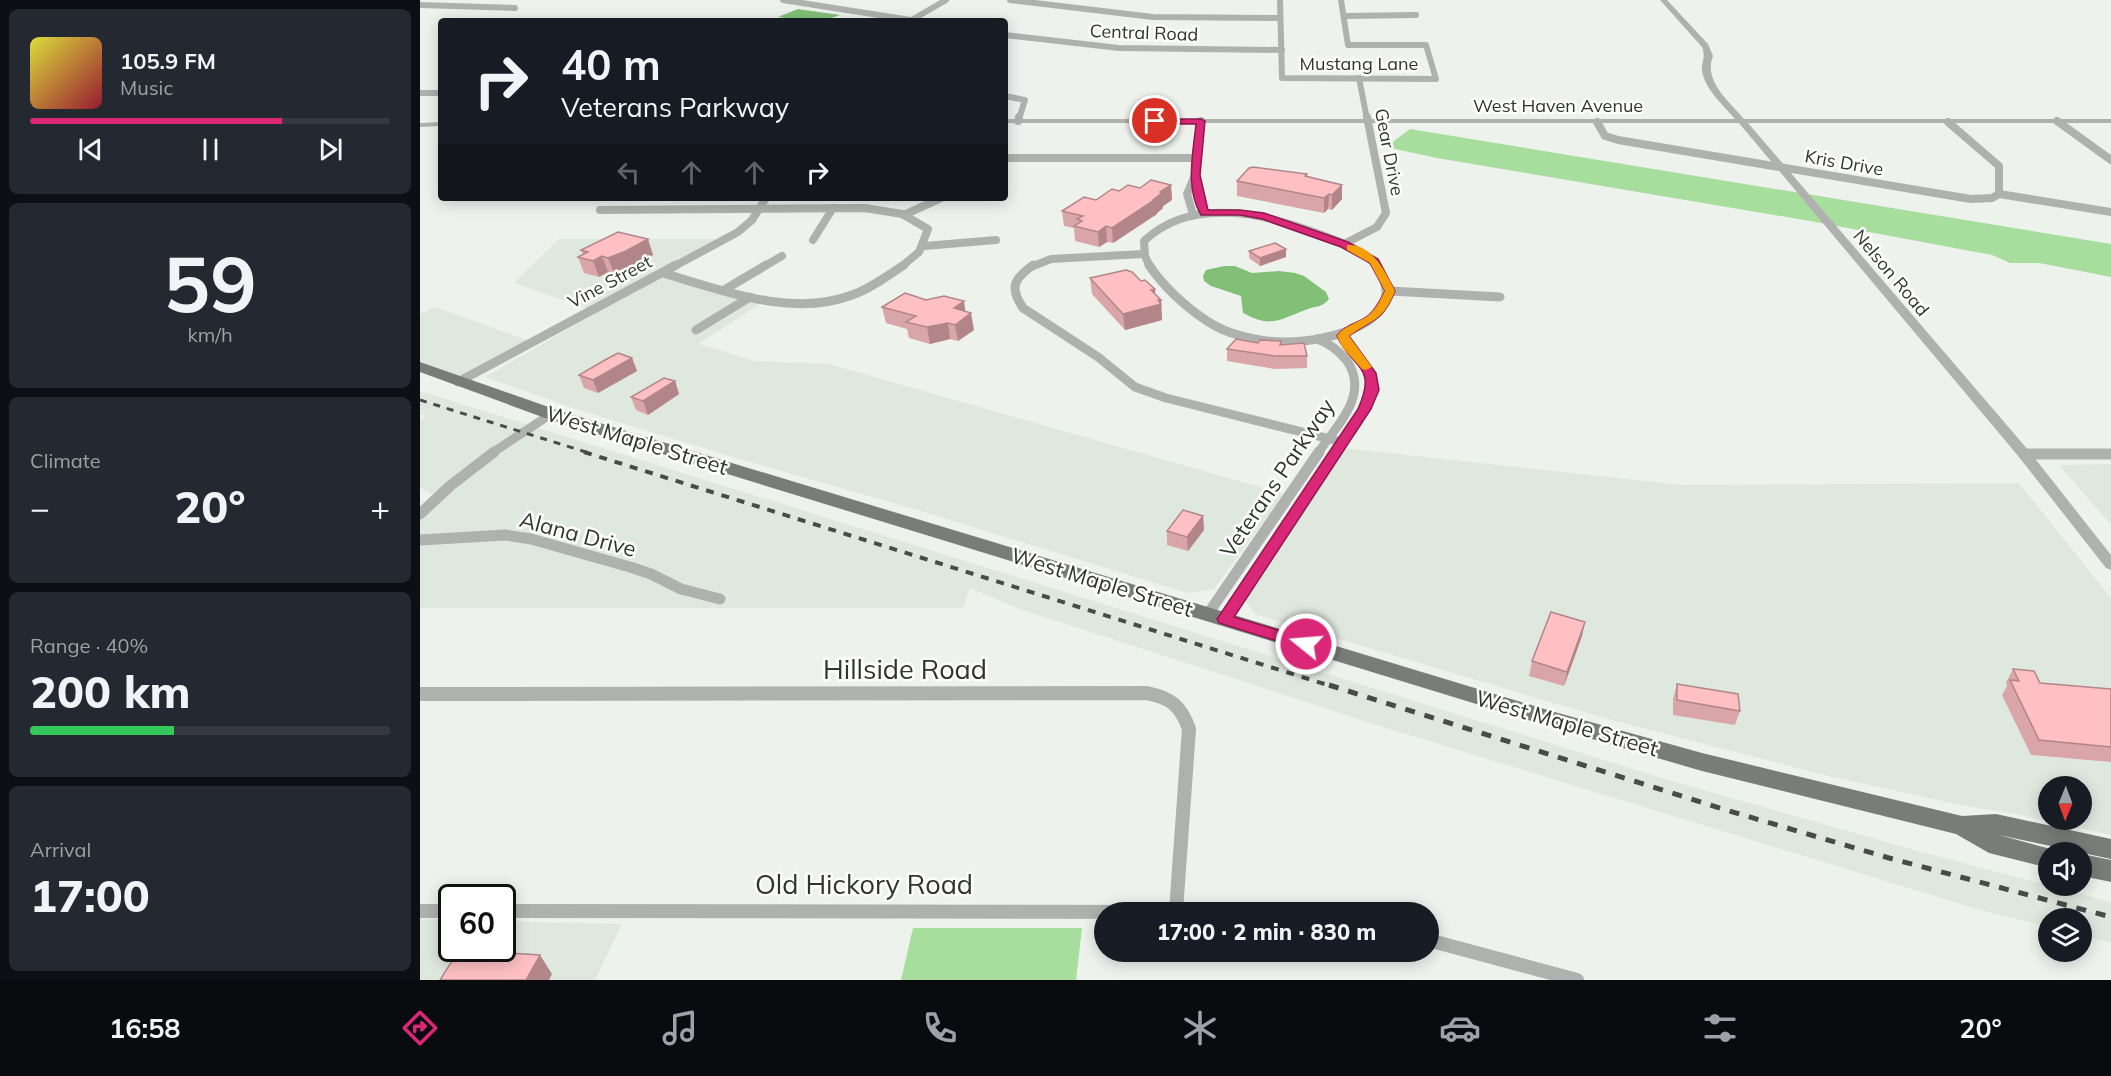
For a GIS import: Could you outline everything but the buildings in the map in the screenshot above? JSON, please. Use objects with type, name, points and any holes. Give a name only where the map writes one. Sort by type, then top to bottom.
[{"type":"main road","name":"West Maple Street","points":[[420,368],[551,414],[1551,719],[1702,762],[1962,826],[1998,846],[2038,855]]},
{"type":"main road","name":"West Maple Street","points":[[1962,826],[1996,824],[2111,849]]},
{"type":"main road","points":[[2092,867],[2111,871]]},
{"type":"street","points":[[783,0],[894,18]]},
{"type":"street","points":[[917,18],[946,0]]},
{"type":"street","points":[[1010,0],[1152,17],[1280,18]]},
{"type":"street","points":[[1280,0],[1282,50]]},
{"type":"street","points":[[1341,0],[1344,16],[1416,15]]},
{"type":"street","name":"Nelson Road","points":[[1663,0],[1705,46],[1709,56],[1705,65],[1706,77],[2024,454],[2111,565]]},
{"type":"street","points":[[420,5],[515,8]]},
{"type":"street","name":"Mustang Lane","points":[[1282,50],[1282,78],[1436,79],[1426,45],[1348,45],[1344,16]]},
{"type":"street","name":"Central Road","points":[[1008,35],[1119,48],[1282,50]]},
{"type":"street","name":"Gear Drive","points":[[1344,244],[1377,226],[1386,213],[1359,78]]},
{"type":"street","points":[[421,93],[438,93]]},
{"type":"street","points":[[1008,96],[1025,100],[1018,122]]},
{"type":"street","points":[[1193,214],[1187,195],[1195,175],[1201,121]]},
{"type":"street","name":"West Haven Avenue","points":[[1008,122],[2111,122]]},
{"type":"street","name":"Kris Drive","points":[[1597,122],[1605,136],[1618,140],[1971,199],[1992,198],[1999,195],[2111,212]]},
{"type":"street","points":[[1948,122],[1999,166],[1999,195]]},
{"type":"street","points":[[2057,122],[2111,160]]},
{"type":"street","points":[[420,124],[438,124]]},
{"type":"street","points":[[1008,158],[1197,158]]},
{"type":"street","points":[[1195,175],[1200,205],[1204,213]]},
{"type":"street","name":"Vine Street","points":[[458,382],[738,232],[752,220],[764,201]]},
{"type":"street","points":[[813,240],[832,201]]},
{"type":"street","points":[[904,215],[934,201]]},
{"type":"street","points":[[600,210],[865,208],[904,215],[928,229],[925,246],[917,257],[857,293],[825,302],[780,302],[750,297],[663,273]]},
{"type":"street","points":[[1240,212],[1264,216],[1344,244],[1374,261],[1390,291],[1382,308],[1371,319],[1344,333],[1287,342],[1258,339],[1234,333],[1202,318],[1155,274],[1143,254],[1144,241],[1152,232],[1164,225],[1193,214],[1240,212]]},
{"type":"street","points":[[925,246],[996,240]]},
{"type":"street","points":[[1143,254],[1051,259],[1034,265],[1019,276],[1014,288],[1017,299],[1023,308],[1098,357],[1135,387],[1166,398],[1342,442]]},
{"type":"street","points":[[724,290],[782,256]]},
{"type":"street","points":[[1390,291],[1500,297]]},
{"type":"street","points":[[696,330],[750,297]]},
{"type":"street","name":"Veterans Parkway","points":[[1216,617],[1365,409],[1373,390],[1370,373],[1347,344],[1344,333]]},
{"type":"street","name":"Veterans Parkway","points":[[1216,617],[1284,506],[1350,406],[1356,392],[1354,375],[1335,346],[1316,339]]},
{"type":"street","points":[[420,514],[480,461],[551,414]]},
{"type":"street","points":[[2024,454],[2111,454]]},
{"type":"street","name":"Alana Drive","points":[[420,540],[505,535],[531,539],[630,567],[651,574],[681,589],[720,599]]},
{"type":"street","name":"Hillside Road","points":[[420,694],[1147,693],[1169,698],[1183,711],[1189,729],[1177,902]]},
{"type":"street","points":[[420,911],[438,911]]},
{"type":"street","name":"Old Hickory Road","points":[[516,911],[1094,911]]},
{"type":"street","points":[[1439,943],[1577,980]]},
{"type":"shaded area","points":[[798,9],[840,15],[832,18],[778,17]]},
{"type":"shaded area","points":[[1410,129],[2111,244],[2111,277],[2039,263],[2010,263],[1992,255],[1810,221],[1437,158],[1386,147]]},
{"type":"shaded area","points":[[559,239],[723,239],[592,310],[514,283]]},
{"type":"shaded area","points":[[1235,266],[1252,273],[1279,271],[1295,273],[1304,276],[1326,292],[1329,299],[1322,305],[1283,319],[1261,321],[1243,313],[1241,296],[1211,286],[1204,281],[1203,276],[1206,270]]},
{"type":"shaded area","points":[[668,272],[768,299],[699,344],[754,361],[829,364],[1284,494],[1214,589],[1187,593],[911,508],[579,410],[485,377]]},
{"type":"shaded area","points":[[435,307],[532,342],[459,380],[420,365],[420,314]]},
{"type":"shaded area","points":[[420,391],[1668,780],[2038,883],[2038,896],[2088,896],[2111,902],[2111,943],[2092,938],[2092,908],[2038,908],[2038,924],[1980,910],[1380,726],[1017,608],[970,588],[963,608],[420,608],[420,518],[436,495],[420,488],[420,420],[426,416],[420,414]]},
{"type":"shaded area","points":[[1343,448],[1682,485],[2019,483],[2111,598],[2111,835],[2088,830],[2092,830],[2092,776],[2038,776],[2038,819],[1965,806],[1824,775],[1604,718],[1255,614],[1244,599]]},
{"type":"shaded area","points":[[2111,464],[2111,525],[2059,465]]},
{"type":"shaded area","points":[[420,919],[438,920],[438,962],[516,962],[516,921],[622,924],[595,980],[420,980]]},
{"type":"shaded area","points":[[913,928],[1082,928],[1076,980],[901,980]]},
{"type":"railway","points":[[420,400],[589,453]]},
{"type":"railway","points":[[584,452],[1334,687]]},
{"type":"railway","points":[[1329,685],[1726,810],[1889,858],[2111,917]]},
{"type":"slow traffic","points":[[1350,247],[1374,261],[1381,270],[1390,291],[1388,300],[1371,319],[1344,333],[1343,336],[1366,367]]},
{"type":"route","points":[[1155,121],[1201,121],[1195,175],[1198,182],[1200,205],[1204,213],[1240,212],[1264,216],[1344,244],[1374,261],[1381,270],[1390,291],[1388,300],[1371,319],[1344,333],[1343,336],[1370,373],[1373,390],[1365,409],[1225,619],[1306,644]]}]
